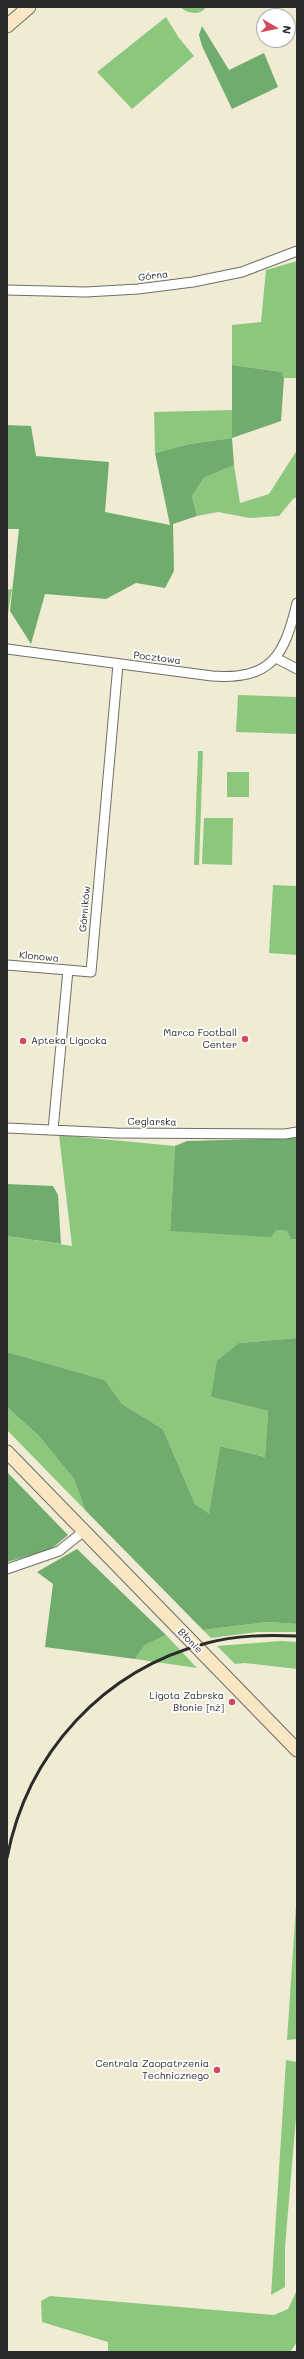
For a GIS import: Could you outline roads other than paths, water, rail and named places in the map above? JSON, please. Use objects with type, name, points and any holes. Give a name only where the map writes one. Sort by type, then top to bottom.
[{"type":"street","points":[[7,26],[29,7]]},
{"type":"street","name":"Górna","points":[[7,290],[86,292],[138,289],[193,282],[242,272],[297,251]]},
{"type":"street","points":[[297,603],[290,631],[283,649],[276,658],[297,669]]},
{"type":"street","name":"Pocztowa","points":[[7,649],[212,676],[238,677],[257,671],[276,658]]},
{"type":"street","name":"Górników","points":[[68,970],[91,972],[118,664]]},
{"type":"street","name":"Klonowa","points":[[7,965],[68,970]]},
{"type":"street","points":[[53,1130],[68,970]]},
{"type":"street","name":"Ceglarska","points":[[7,1128],[245,1134],[285,1134],[297,1132]]},
{"type":"street","name":"Błonie","points":[[7,1452],[297,1750]]},
{"type":"street","points":[[7,1568],[59,1551],[84,1531]]},
{"type":"railway","points":[[7,1858],[17,1820],[32,1784],[52,1751],[76,1721],[103,1695],[135,1673],[169,1656],[207,1643],[229,1638],[252,1636],[297,1636]]},
{"type":"place","name":"Marco Football Center","points":[[245,1039]]},
{"type":"place","name":"Apteka Ligocka","points":[[23,1041]]},
{"type":"place","name":"Ligota Zabrska Błonie [nż]","points":[[232,1702]]},
{"type":"place","name":"Centrala Zaopatrzenia Technicznego","points":[[217,2070]]}]
